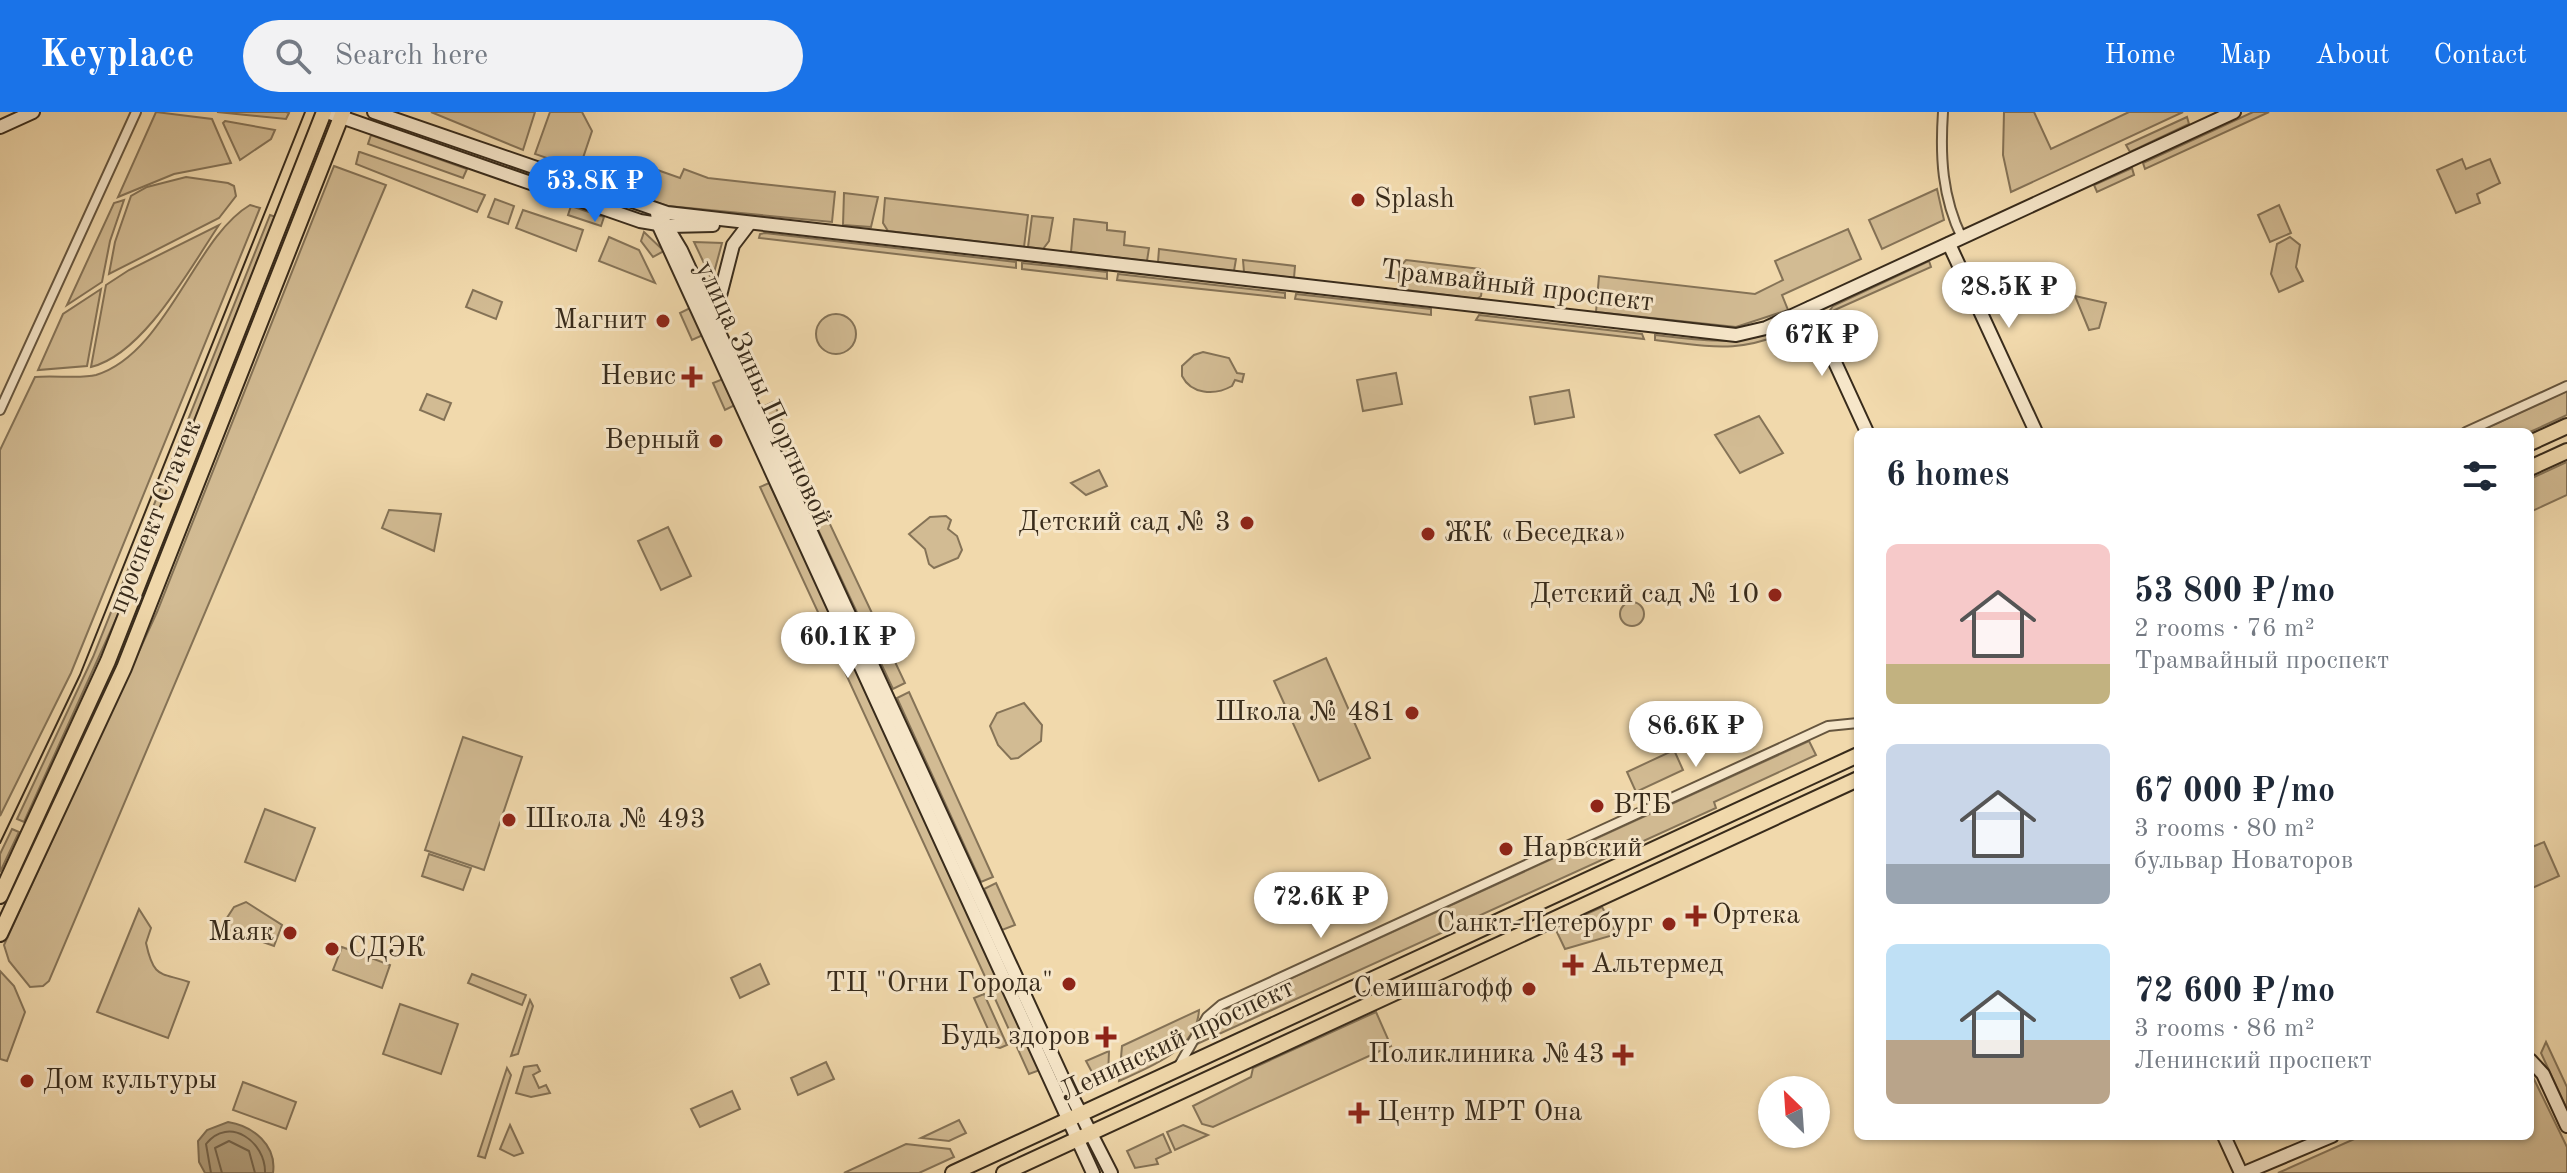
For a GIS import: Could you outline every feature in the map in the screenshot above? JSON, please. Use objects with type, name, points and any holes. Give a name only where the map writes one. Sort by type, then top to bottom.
[{"type":"main road","points":[[0,127],[33,112]]},
{"type":"main road","name":"Трамвайный проспект","points":[[374,112],[657,210],[749,224],[1723,335],[1766,328],[2234,112]]},
{"type":"main road","name":"Трамвайный проспект","points":[[334,113],[665,226],[749,224]]},
{"type":"main road","name":"проспект Стачек","points":[[0,896],[128,612],[334,113]]},
{"type":"main road","name":"проспект Стачек","points":[[0,934],[124,668],[334,113]]},
{"type":"main road","name":"улица Зины Портновой","points":[[657,210],[714,319],[1075,1117],[1077,1140],[1093,1173]]},
{"type":"main road","points":[[714,319],[733,245],[749,224]]},
{"type":"main road","name":"улица Зины Портновой","points":[[665,226],[1075,1117],[1092,1134],[1111,1173]]},
{"type":"main road","points":[[1949,244],[2034,428]]},
{"type":"main road","points":[[1810,308],[1865,428]]},
{"type":"main road","points":[[2534,441],[2567,426]]},
{"type":"main road","points":[[2534,466],[2567,451]]},
{"type":"main road","name":"Ленинский проспект","points":[[953,1173],[1854,757]]},
{"type":"main road","name":"Ленинский проспект","points":[[1004,1173],[1854,781]]},
{"type":"main road","points":[[2534,1064],[2543,1074],[2567,1126]]},
{"type":"main road","points":[[2226,1140],[2242,1173],[2322,1140]]},
{"type":"street","points":[[0,410],[136,112]]},
{"type":"street","points":[[1943,112],[1940,152],[1950,215],[1962,238]]},
{"type":"street","points":[[2475,428],[2567,386]]},
{"type":"street","points":[[1176,1069],[1207,1017],[1226,1002],[1828,726],[1854,723]]},
{"type":"shaded area","points":[[156,112],[212,119],[231,163],[174,174],[118,197]]},
{"type":"shaded area","points":[[217,112],[286,112],[289,113],[286,119]]},
{"type":"shaded area","points":[[431,112],[535,112],[523,150]]},
{"type":"shaded area","points":[[550,112],[582,112],[592,131],[583,158],[609,168],[605,178],[535,154]]},
{"type":"shaded area","points":[[2004,112],[2034,112],[2051,149],[2129,112],[2183,112],[2011,192],[2003,155]]},
{"type":"shaded area","points":[[2253,112],[2269,112],[2145,169],[2143,163]]},
{"type":"shaded area","points":[[2187,117],[2189,124],[2130,152],[2126,145]]},
{"type":"shaded area","points":[[223,123],[275,130],[271,139],[240,160]]},
{"type":"shaded area","points":[[371,135],[467,169],[463,178],[368,144]]},
{"type":"shaded area","points":[[359,152],[485,195],[477,212],[356,164]]},
{"type":"shaded area","points":[[2462,159],[2466,169],[2490,159],[2500,183],[2477,194],[2480,203],[2456,213],[2437,170]]},
{"type":"shaded area","points":[[632,161],[680,178],[684,169],[708,178],[835,192],[832,222],[668,206],[653,201],[654,195],[623,184]]},
{"type":"shaded area","points":[[334,166],[386,185],[49,981],[43,986],[30,987],[9,961],[4,945],[157,612]]},
{"type":"shaded area","points":[[2132,168],[2134,175],[2097,192],[2094,185]]},
{"type":"shaded area","points":[[186,177],[228,183],[234,186],[236,196],[219,218],[109,274],[115,242],[131,196],[147,187]]},
{"type":"shaded area","points":[[1937,189],[1944,220],[1882,249],[1869,220]]},
{"type":"shaded area","points":[[844,193],[878,197],[871,227],[843,225]]},
{"type":"shaded area","points":[[885,198],[1028,215],[1024,247],[888,231],[883,223]]},
{"type":"shaded area","points":[[495,199],[514,206],[508,224],[488,217]]},
{"type":"shaded area","points":[[124,200],[110,241],[102,282],[67,305],[114,203]]},
{"type":"shaded area","points":[[250,205],[260,208],[71,673],[0,816],[0,450],[35,377],[90,376],[120,363],[142,344],[161,320],[230,221]]},
{"type":"shaded area","points":[[2279,205],[2291,233],[2270,242],[2258,215]]},
{"type":"shaded area","points":[[571,206],[604,217],[601,226],[568,215]]},
{"type":"shaded area","points":[[523,210],[583,230],[576,251],[516,228]]},
{"type":"shaded area","points":[[270,215],[276,217],[126,597],[24,822],[17,819],[93,657]]},
{"type":"shaded area","points":[[1032,216],[1053,218],[1049,241],[1043,249],[1028,247]]},
{"type":"shaded area","points":[[1074,219],[1107,223],[1107,230],[1125,232],[1124,245],[1149,248],[1147,261],[1071,252]]},
{"type":"shaded area","points":[[219,225],[180,285],[147,328],[111,359],[91,367],[106,285],[129,270]]},
{"type":"shaded area","points":[[1848,229],[1861,259],[1782,295],[1788,310],[1736,327],[1596,312],[1599,276],[1755,294],[1783,280],[1775,261]]},
{"type":"shaded area","points":[[644,232],[664,251],[653,257],[641,241]]},
{"type":"shaded area","points":[[760,234],[1016,262],[1016,268],[759,238]]},
{"type":"shaded area","points":[[609,237],[639,250],[655,283],[599,261]]},
{"type":"shaded area","points":[[2290,237],[2300,245],[2296,267],[2303,281],[2279,292],[2271,274],[2277,244]]},
{"type":"shaded area","points":[[694,242],[722,243],[712,280]]},
{"type":"shaded area","points":[[1159,249],[1236,259],[1234,271],[1158,262]]},
{"type":"shaded area","points":[[1243,260],[1295,266],[1294,278],[1244,272]]},
{"type":"shaded area","points":[[1406,260],[1480,269],[1484,275],[1481,296],[1477,299],[1399,289],[1399,268]]},
{"type":"shaded area","points":[[1929,261],[1931,267],[1828,313],[1833,306]]},
{"type":"shaded area","points":[[1022,263],[1107,272],[1107,279],[1022,269]]},
{"type":"shaded area","points":[[1118,274],[1285,293],[1285,298],[1117,280]]},
{"type":"shaded area","points":[[101,289],[87,366],[38,370],[63,314]]},
{"type":"shaded area","points":[[473,290],[502,302],[496,319],[466,307]]},
{"type":"shaded area","points":[[1296,294],[1431,309],[1431,315],[1295,299]]},
{"type":"shaded area","points":[[2075,296],[2106,303],[2099,328],[2089,330]]},
{"type":"shaded area","points":[[690,308],[703,335],[692,340],[680,313]]},
{"type":"shaded area","points":[[836,314],[850,320],[856,334],[850,348],[836,354],[822,348],[816,334],[822,320]]},
{"type":"shaded area","points":[[1479,315],[1642,334],[1644,339],[1476,320]]},
{"type":"shaded area","points":[[1793,324],[1795,329],[1742,345],[1710,346],[1655,340],[1655,335],[1741,340]]},
{"type":"shaded area","points":[[1203,352],[1229,358],[1237,373],[1244,374],[1242,382],[1235,380],[1232,386],[1211,392],[1191,387],[1182,376],[1182,366],[1194,355]]},
{"type":"shaded area","points":[[1396,373],[1402,404],[1363,411],[1357,380]]},
{"type":"shaded area","points":[[723,379],[735,405],[725,410],[713,383]]},
{"type":"shaded area","points":[[1569,390],[1574,417],[1535,424],[1530,397]]},
{"type":"shaded area","points":[[2567,391],[2567,415],[2534,430],[2487,428]]},
{"type":"shaded area","points":[[427,394],[451,403],[444,420],[420,410]]},
{"type":"shaded area","points":[[773,402],[816,493],[804,498],[762,407]]},
{"type":"shaded area","points":[[1759,416],[1783,453],[1740,473],[1715,435]]},
{"type":"shaded area","points":[[2567,462],[2567,495],[2534,510],[2534,477]]},
{"type":"shaded area","points":[[1099,470],[1107,486],[1086,495],[1071,483]]},
{"type":"shaded area","points":[[769,483],[839,631],[829,636],[760,487]]},
{"type":"shaded area","points":[[819,501],[905,683],[893,689],[807,506]]},
{"type":"shaded area","points":[[389,510],[441,514],[434,551],[382,528]]},
{"type":"shaded area","points":[[946,516],[951,520],[948,529],[957,536],[962,550],[958,558],[934,568],[929,564],[925,549],[909,534],[930,517]]},
{"type":"shaded area","points":[[668,527],[691,576],[661,590],[638,541]]},
{"type":"shaded area","points":[[1632,602],[1641,605],[1644,614],[1641,623],[1632,626],[1623,623],[1620,614],[1623,605]]},
{"type":"shaded area","points":[[843,641],[998,977],[987,981],[833,646]]},
{"type":"shaded area","points":[[1326,658],[1370,758],[1319,781],[1274,681]]},
{"type":"shaded area","points":[[909,692],[993,877],[981,882],[897,698]]},
{"type":"shaded area","points":[[1024,703],[1042,725],[1041,741],[1018,758],[1011,759],[998,745],[990,726],[997,713]]},
{"type":"shaded area","points":[[463,737],[522,757],[484,870],[425,850]]},
{"type":"shaded area","points":[[1809,741],[1816,755],[1714,802],[1716,808],[1197,1044],[1211,1020],[1227,1008]]},
{"type":"shaded area","points":[[1674,750],[1683,770],[1636,792],[1627,772]]},
{"type":"shaded area","points":[[265,809],[315,828],[295,881],[245,862]]},
{"type":"shaded area","points":[[12,829],[19,832],[0,872],[0,854]]},
{"type":"shaded area","points":[[2544,842],[2559,876],[2534,887],[2534,846]]},
{"type":"shaded area","points":[[429,854],[471,868],[463,890],[422,876]]},
{"type":"shaded area","points":[[996,883],[1015,925],[1002,930],[984,889]]},
{"type":"shaded area","points":[[246,902],[282,925],[274,946],[221,927],[234,907]]},
{"type":"shaded area","points":[[1602,907],[1617,934],[1565,949],[1555,928]]},
{"type":"shaded area","points":[[139,909],[151,928],[146,943],[156,969],[189,982],[168,1038],[97,1012]]},
{"type":"shaded area","points":[[342,947],[390,965],[382,988],[333,970]]},
{"type":"shaded area","points":[[760,964],[769,984],[740,998],[731,978]]},
{"type":"shaded area","points":[[0,971],[14,986],[25,1012],[7,1061],[0,1059]]},
{"type":"shaded area","points":[[472,974],[526,995],[522,1005],[468,983]]},
{"type":"shaded area","points":[[1002,987],[1040,1070],[1029,1074],[992,992]]},
{"type":"shaded area","points":[[984,994],[1007,1045],[1000,1048],[996,1047],[974,998]]},
{"type":"shaded area","points":[[530,1000],[533,1006],[518,1054],[511,1056]]},
{"type":"shaded area","points":[[400,1004],[458,1024],[441,1074],[383,1054]]},
{"type":"shaded area","points":[[1199,1010],[1190,1036],[1181,1046],[1157,1063],[1119,1081],[1122,1046]]},
{"type":"shaded area","points":[[1376,1012],[1391,1046],[1213,1127],[1202,1124],[1193,1106],[1251,1077],[1253,1068]]},
{"type":"shaded area","points":[[2546,1042],[2567,1087],[2567,1109],[2541,1053]]},
{"type":"shaded area","points":[[1109,1051],[1108,1077],[1101,1080],[1093,1074],[1086,1061]]},
{"type":"shaded area","points":[[826,1062],[834,1079],[798,1095],[791,1078]]},
{"type":"shaded area","points":[[537,1065],[540,1071],[533,1075],[539,1088],[546,1085],[550,1093],[531,1097],[516,1093],[524,1067]]},
{"type":"shaded area","points":[[507,1068],[511,1075],[485,1158],[478,1156]]},
{"type":"shaded area","points":[[2534,1079],[2567,1147],[2567,1173],[2278,1173],[2352,1140],[2534,1140]]},
{"type":"shaded area","points":[[243,1082],[296,1102],[286,1129],[233,1110]]},
{"type":"shaded area","points":[[732,1091],[740,1109],[700,1127],[691,1109]]},
{"type":"shaded area","points":[[959,1120],[966,1133],[949,1141],[921,1138]]},
{"type":"shaded area","points":[[510,1125],[523,1153],[514,1156],[500,1149]]},
{"type":"shaded area","points":[[1183,1125],[1208,1135],[1175,1150],[1167,1132]]},
{"type":"shaded area","points":[[1163,1134],[1171,1152],[1156,1159],[1158,1164],[1135,1168],[1127,1151]]},
{"type":"shaded area","points":[[906,1144],[950,1149],[954,1157],[919,1173],[844,1173]]},
{"type":"water","points":[[228,1122],[246,1128],[261,1138],[271,1154],[273,1173],[205,1173],[199,1162],[198,1141],[207,1130]]},
{"type":"tram line","points":[[0,843],[80,675],[305,112]]},
{"type":"place","name":"Splash","points":[[1358,200]]},
{"type":"place","name":"Магнит","points":[[663,321]]},
{"type":"place","name":"Невис","points":[[692,377]]},
{"type":"place","name":"Верный","points":[[716,441]]},
{"type":"place","name":"Детский сад № 3","points":[[1247,523]]},
{"type":"place","name":"ЖК «Беседка»","points":[[1428,534]]},
{"type":"place","name":"Детский сад № 10","points":[[1775,595]]},
{"type":"place","name":"Школа № 481","points":[[1412,713]]},
{"type":"place","name":"ВТБ","points":[[1597,806]]},
{"type":"place","name":"Школа № 493","points":[[509,820]]},
{"type":"place","name":"Нарвский","points":[[1506,849]]},
{"type":"place","name":"Ортека","points":[[1696,916]]},
{"type":"place","name":"Санкт-Петербург","points":[[1669,924]]},
{"type":"place","name":"Маяк","points":[[290,933]]},
{"type":"place","name":"СДЭК","points":[[332,949]]},
{"type":"place","name":"Альтермед","points":[[1573,965]]},
{"type":"place","name":"ТЦ \"Огни Города\"","points":[[1069,984]]},
{"type":"place","name":"Семишагофф","points":[[1529,989]]},
{"type":"place","name":"Будь здоров","points":[[1106,1037]]},
{"type":"place","name":"Поликлиника №43","points":[[1623,1055]]},
{"type":"place","name":"Дом культуры","points":[[27,1081]]},
{"type":"place","name":"Центр МРТ Она","points":[[1359,1113]]}]
